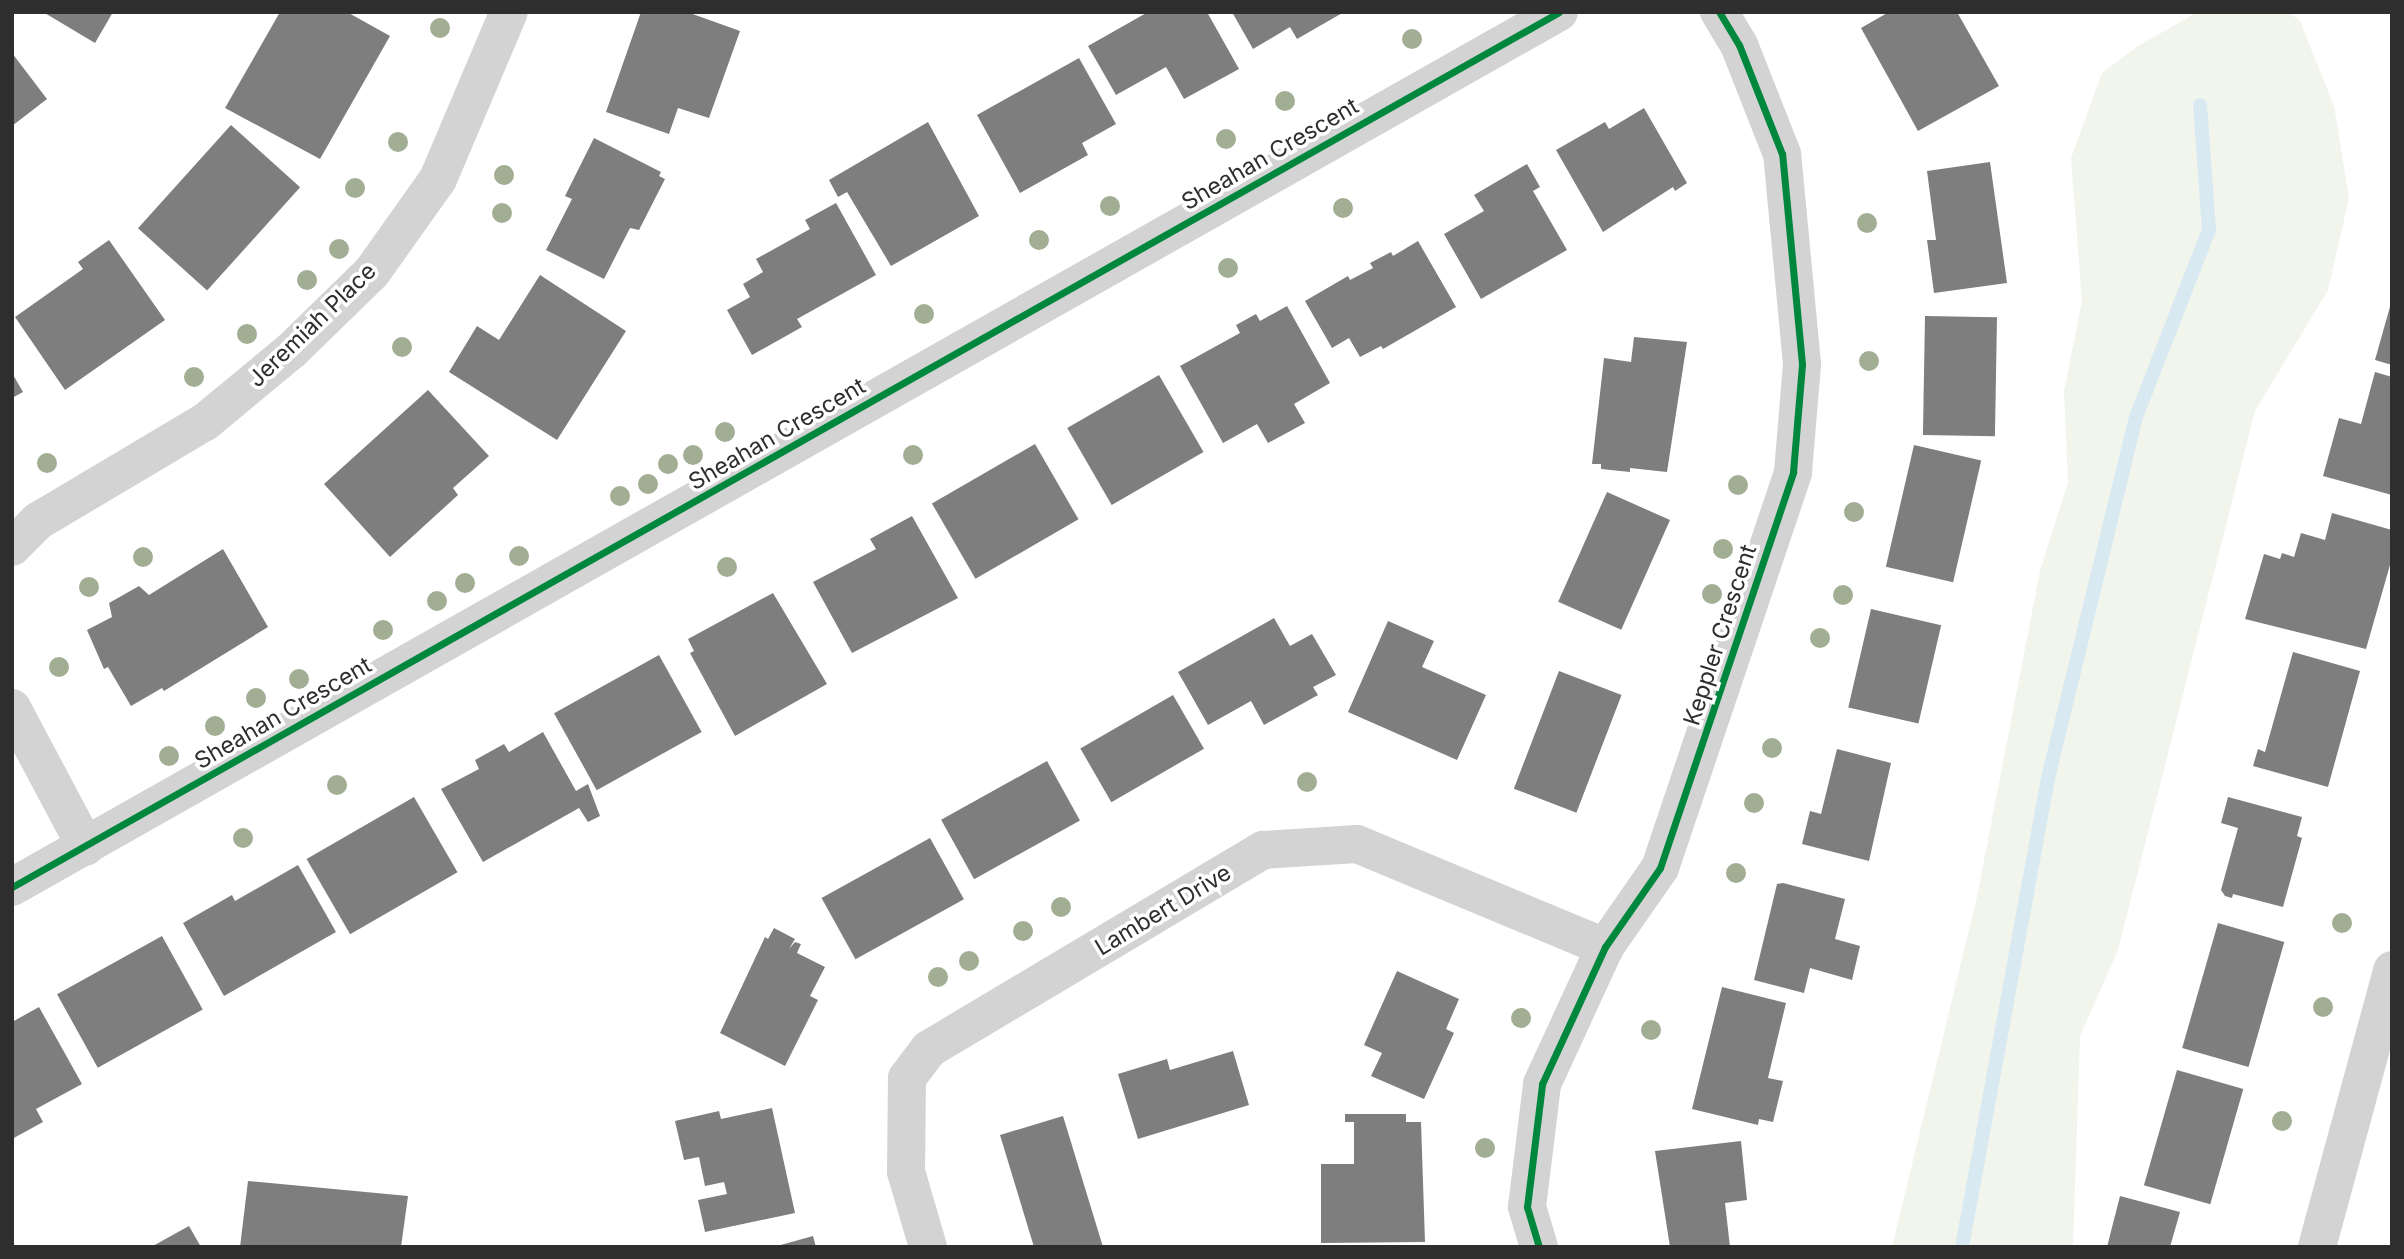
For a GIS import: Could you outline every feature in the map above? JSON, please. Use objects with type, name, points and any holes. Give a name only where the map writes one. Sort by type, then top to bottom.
[{"type":"street","name":"Jeremiah Place","points":[[12,547],[38,521],[205,422],[292,350],[372,272],[438,178],[509,12]]},
{"type":"street","name":"Sheahan Crescent","points":[[12,887],[1559,12]]},
{"type":"street","name":"Keppler Crescent","points":[[1539,1247],[1527,1207],[1542,1084],[1605,947],[1660,868],[1793,472],[1802,364],[1782,154],[1740,45],[1719,12]]},
{"type":"street","points":[[12,708],[86,847]]},
{"type":"street","name":"Lambert Drive","points":[[928,1247],[906,1159],[907,1078],[929,1049],[1263,850],[1357,844],[1605,947]]},
{"type":"street","points":[[2317,1247],[2392,970]]},
{"type":"shaded area","points":[[2198,12],[2285,12],[2299,19],[2334,106],[2349,198],[2328,290],[2255,411],[2118,950],[2080,1036],[2073,1247],[1892,1247],[1977,897],[2040,571],[2068,482],[2064,391],[2082,301],[2071,158],[2102,73],[2138,46]]},
{"type":"building","points":[[43,12],[113,12],[95,43]]},
{"type":"building","points":[[280,12],[347,12],[390,36],[320,159],[225,108]]},
{"type":"building","points":[[641,12],[687,12],[740,31],[709,118],[678,108],[669,134],[606,112]]},
{"type":"building","points":[[1148,12],[1207,12],[1239,69],[1184,99],[1166,67],[1116,95],[1088,46]]},
{"type":"building","points":[[1232,12],[1344,12],[1297,39],[1290,27],[1253,49]]},
{"type":"building","points":[[1889,12],[1957,12],[1999,86],[1918,131],[1861,28]]},
{"type":"building","points":[[12,53],[47,99],[12,126]]},
{"type":"building","points":[[1079,58],[1116,124],[1082,143],[1088,155],[1020,193],[977,115]]},
{"type":"building","points":[[1644,108],[1687,183],[1675,191],[1673,187],[1603,232],[1556,150],[1605,122],[1609,129]]},
{"type":"building","points":[[928,122],[979,216],[891,266],[847,192],[838,197],[829,180]]},
{"type":"building","points":[[231,125],[300,187],[207,291],[138,228]]},
{"type":"building","points":[[594,138],[661,172],[659,176],[665,179],[639,230],[630,228],[604,279],[546,250],[572,199],[565,196]]},
{"type":"building","points":[[1990,162],[2007,283],[1934,293],[1927,240],[1936,240],[1927,171]]},
{"type":"building","points":[[1527,164],[1540,187],[1533,191],[1567,250],[1481,299],[1444,234],[1484,211],[1474,195]]},
{"type":"building","points":[[836,203],[876,275],[797,319],[802,327],[752,355],[727,310],[750,297],[743,284],[763,272],[756,259],[810,229],[805,220]]},
{"type":"building","points":[[109,240],[165,320],[65,390],[15,317],[83,269],[78,262]]},
{"type":"building","points":[[1418,241],[1456,307],[1383,349],[1381,346],[1360,357],[1349,338],[1332,348],[1305,301],[1348,276],[1350,280],[1373,268],[1370,263],[1391,252],[1393,256]]},
{"type":"building","points":[[540,275],[626,331],[557,440],[449,372],[477,326],[499,340]]},
{"type":"building","points":[[2392,303],[2392,365],[2375,360]]},
{"type":"building","points":[[1287,306],[1330,383],[1294,404],[1305,423],[1268,443],[1257,424],[1223,443],[1180,366],[1240,333],[1236,325],[1256,314],[1260,321]]},
{"type":"building","points":[[1925,316],[1997,317],[1995,436],[1923,435]]},
{"type":"building","points":[[1634,337],[1687,342],[1667,472],[1630,468],[1630,472],[1601,469],[1601,464],[1592,464],[1604,358],[1631,362]]},
{"type":"building","points":[[2375,372],[2392,377],[2392,495],[2323,476],[2339,418],[2361,424]]},
{"type":"building","points":[[12,373],[23,392],[12,398]]},
{"type":"building","points":[[1159,375],[1204,452],[1112,505],[1067,428]]},
{"type":"building","points":[[428,390],[489,456],[453,488],[458,495],[390,557],[324,484]]},
{"type":"building","points":[[1035,444],[1078,519],[975,579],[932,504]]},
{"type":"building","points":[[1914,445],[1981,461],[1953,582],[1886,567]]},
{"type":"building","points":[[1607,492],[1670,520],[1621,630],[1558,602]]},
{"type":"building","points":[[2332,513],[2392,530],[2392,558],[2366,649],[2245,619],[2264,554],[2280,559],[2282,553],[2294,557],[2301,533],[2325,540]]},
{"type":"building","points":[[912,516],[958,598],[852,653],[813,582],[876,549],[870,539]]},
{"type":"building","points":[[223,549],[268,627],[164,691],[162,688],[131,706],[108,667],[104,669],[87,630],[112,617],[109,603],[139,586],[149,595]]},
{"type":"building","points":[[773,593],[827,684],[735,736],[690,653],[694,651],[688,639]]},
{"type":"building","points":[[1871,609],[1941,625],[1918,724],[1848,707]]},
{"type":"building","points":[[1274,618],[1290,646],[1312,634],[1336,675],[1313,687],[1318,695],[1264,725],[1251,701],[1208,725],[1178,672]]},
{"type":"building","points":[[1388,621],[1434,641],[1422,667],[1486,695],[1457,760],[1348,712]]},
{"type":"building","points":[[2293,652],[2360,671],[2328,787],[2253,766],[2258,749],[2265,752]]},
{"type":"building","points":[[659,655],[702,732],[597,790],[554,713]]},
{"type":"building","points":[[1559,671],[1622,695],[1576,813],[1514,789]]},
{"type":"building","points":[[1173,695],[1204,749],[1111,802],[1080,749]]},
{"type":"building","points":[[543,732],[576,791],[588,784],[600,816],[588,822],[579,808],[483,862],[441,789],[479,769],[475,760],[504,744],[509,752]]},
{"type":"building","points":[[1837,749],[1891,763],[1869,861],[1802,844],[1810,811],[1821,814]]},
{"type":"building","points":[[1047,761],[1080,820],[974,879],[941,820]]},
{"type":"building","points":[[414,797],[457,872],[350,934],[307,859]]},
{"type":"building","points":[[2228,797],[2302,817],[2297,836],[2302,838],[2283,907],[2233,894],[2232,898],[2225,896],[2221,890],[2238,828],[2221,823]]},
{"type":"building","points":[[930,838],[964,899],[855,959],[822,898]]},
{"type":"building","points":[[298,865],[336,932],[224,996],[183,923],[232,895],[235,901]]},
{"type":"building","points":[[1783,883],[1845,899],[1835,939],[1860,946],[1852,980],[1810,968],[1804,993],[1754,980],[1777,884]]},
{"type":"building","points":[[2218,923],[2284,942],[2248,1067],[2182,1048]]},
{"type":"building","points":[[774,928],[795,939],[789,949],[795,942],[801,944],[797,953],[825,967],[810,996],[818,1000],[785,1066],[720,1033],[765,937],[768,939]]},
{"type":"building","points":[[162,936],[203,1009],[98,1068],[57,994]]},
{"type":"building","points":[[1397,971],[1459,999],[1446,1029],[1454,1033],[1424,1099],[1371,1076],[1382,1053],[1364,1045]]},
{"type":"building","points":[[1722,987],[1786,1003],[1768,1078],[1783,1081],[1773,1122],[1759,1119],[1758,1125],[1692,1109]]},
{"type":"building","points":[[39,1007],[82,1084],[36,1109],[43,1122],[12,1139],[12,1022]]},
{"type":"building","points":[[1233,1051],[1249,1105],[1138,1139],[1118,1074],[1167,1059],[1170,1070]]},
{"type":"building","points":[[2177,1070],[2243,1089],[2210,1204],[2144,1185]]},
{"type":"building","points":[[772,1108],[795,1213],[705,1232],[698,1200],[727,1194],[724,1182],[705,1186],[699,1157],[684,1160],[675,1121],[719,1111],[721,1119]]},
{"type":"building","points":[[1345,1114],[1406,1114],[1406,1122],[1421,1122],[1425,1242],[1321,1243],[1321,1164],[1354,1164],[1354,1122],[1345,1122]]},
{"type":"building","points":[[1063,1116],[1103,1247],[1034,1247],[1000,1135]]},
{"type":"building","points":[[1741,1141],[1747,1200],[1725,1203],[1730,1247],[1670,1247],[1655,1151]]},
{"type":"building","points":[[248,1181],[408,1196],[401,1247],[240,1247]]},
{"type":"building","points":[[2120,1196],[2180,1212],[2170,1247],[2107,1247]]},
{"type":"building","points":[[189,1226],[201,1247],[151,1247]]},
{"type":"building","points":[[813,1236],[816,1247],[777,1247],[777,1246]]},
{"type":"waterway","points":[[1962,1247],[2048,778],[2136,417],[2209,230],[2200,105]]},
{"type":"cycle path","points":[[12,887],[1559,12]]},
{"type":"cycle path","points":[[1539,1247],[1527,1207],[1542,1084],[1605,947],[1660,868],[1793,472],[1802,364],[1782,154],[1739,45],[1719,12]]}]
